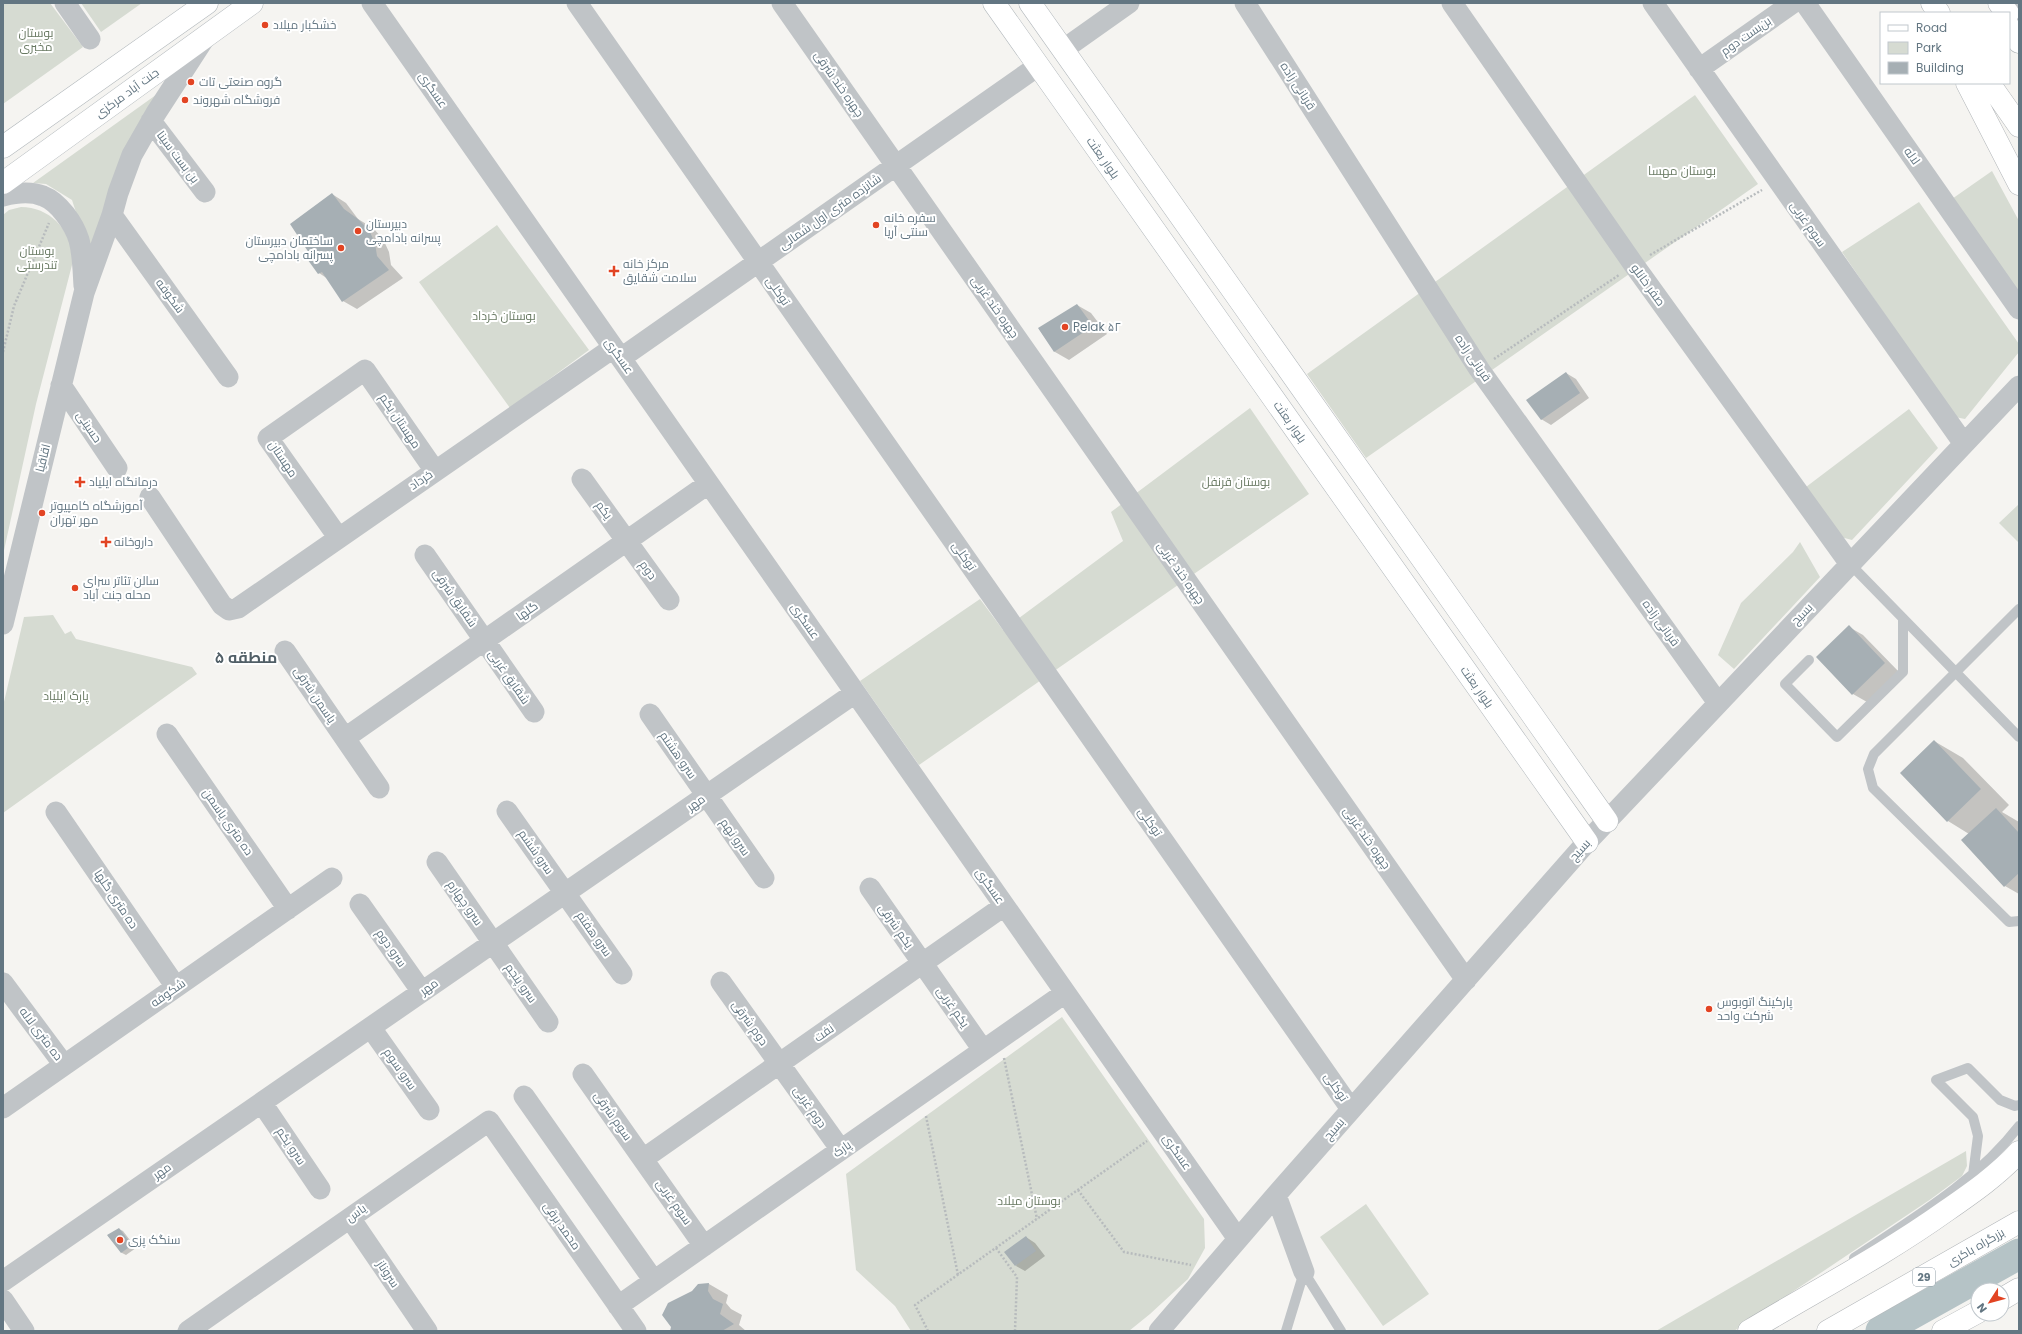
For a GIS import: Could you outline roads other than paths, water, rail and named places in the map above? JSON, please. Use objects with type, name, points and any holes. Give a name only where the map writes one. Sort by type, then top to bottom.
[{"type":"main road","points":[[3,147],[207,3]]},
{"type":"main road","name":"جنت آباد مرکزی","points":[[3,183],[252,3]]},
{"type":"main road","name":"بلوار بعثت","points":[[994,3],[1587,842]]},
{"type":"main road","points":[[1030,3],[1064,49],[1607,821]]},
{"type":"main road","points":[[1922,3],[1927,12]]},
{"type":"main road","points":[[1932,3],[1938,12]]},
{"type":"main road","points":[[1992,3],[1998,12]]},
{"type":"main road","points":[[1999,3],[2006,12]]},
{"type":"main road","points":[[2010,16],[2019,26]]},
{"type":"main road","points":[[2010,29],[2019,42]]},
{"type":"main road","points":[[1038,66],[1064,49]]},
{"type":"main road","points":[[1968,84],[2019,184]]},
{"type":"main road","points":[[1990,84],[2019,126]]},
{"type":"main road","points":[[1749,1331],[1920,1230],[1970,1194],[2006,1165],[2019,1152]]},
{"type":"main road","name":"بزرگراه باکری","points":[[1828,1331],[2019,1222]]},
{"type":"main road","points":[[1943,1331],[1970,1316]]},
{"type":"street","points":[[65,3],[90,39]]},
{"type":"street","name":"عسگری","points":[[372,3],[1238,1239]]},
{"type":"street","name":"توکلی","points":[[577,3],[1351,1109]]},
{"type":"street","name":"چهره خند شرقی","points":[[782,3],[896,166]]},
{"type":"street","points":[[1064,49],[1129,3]]},
{"type":"street","name":"قربانی زاده","points":[[1245,3],[1479,369],[1718,703]]},
{"type":"street","name":"صفر خانلو","points":[[1452,3],[1634,265],[1850,564]]},
{"type":"street","name":"سوم غربی","points":[[1653,3],[1964,444]]},
{"type":"street","name":"بن‌بست دوم","points":[[1699,69],[1793,3]]},
{"type":"street","name":"لاله","points":[[1805,3],[2019,309]]},
{"type":"street","points":[[84,293],[132,155],[151,121],[207,35]]},
{"type":"street","name":"شانزده متری اول شمالی","points":[[617,353],[758,262],[1038,66]]},
{"type":"street","name":"بن بست سینا","points":[[151,121],[205,192]]},
{"type":"street","name":"چهره خند غربی","points":[[896,166],[1466,980]]},
{"type":"street","points":[[3,196],[13,194],[31,194],[43,196],[56,205],[69,220],[79,241],[84,293]]},
{"type":"street","name":"شکوفه","points":[[112,215],[228,377]]},
{"type":"street","name":"اقاقیا","points":[[3,624],[84,293]]},
{"type":"street","name":"خرداد","points":[[150,497],[222,605],[228,610],[238,608],[434,471],[617,353]]},
{"type":"street","name":"مهستان یکم","points":[[365,370],[434,471]]},
{"type":"street","name":"مهستان","points":[[338,538],[268,438],[365,370]]},
{"type":"street","name":"حسینی","points":[[61,385],[117,468]]},
{"type":"street","name":"بسیج","points":[[1160,1331],[1351,1109],[1587,842],[2019,386]]},
{"type":"street","name":"یکم","points":[[582,479],[627,541]]},
{"type":"street","name":"گلها","points":[[345,738],[708,484]]},
{"type":"street","name":"دوم","points":[[627,541],[669,600]]},
{"type":"street","name":"شقایق شرقی","points":[[425,555],[484,641]]},
{"type":"street","name":"شقایق غربی","points":[[484,641],[534,712]]},
{"type":"street","name":"یاسمن شرقی","points":[[285,651],[379,788]]},
{"type":"street","name":"مهر","points":[[3,1281],[855,693]]},
{"type":"street","name":"سرو هشتم","points":[[650,714],[707,796]]},
{"type":"street","name":"ده متری یاسمن","points":[[167,734],[288,909]]},
{"type":"street","name":"سرو نهم","points":[[707,796],[764,878]]},
{"type":"street","name":"سرو ششم","points":[[507,811],[565,893]]},
{"type":"street","name":"ده متری گلها","points":[[56,812],[176,987]]},
{"type":"street","name":"سرو چهارم","points":[[437,862],[493,943]]},
{"type":"street","name":"شکوفه","points":[[3,1108],[332,878]]},
{"type":"street","name":"یکم شرقی","points":[[870,888],[922,963]]},
{"type":"street","name":"سرو هفتم","points":[[565,893],[622,974]]},
{"type":"street","name":"سرو دوم","points":[[360,904],[422,992]]},
{"type":"street","name":"نفت","points":[[643,1159],[1004,906]]},
{"type":"street","name":"سرو پنجم","points":[[493,943],[548,1022]]},
{"type":"street","name":"یکم غربی","points":[[922,963],[983,1050]]},
{"type":"street","name":"دوم شرقی","points":[[721,982],[780,1064]]},
{"type":"street","name":"ده متری لاله","points":[[3,983],[64,1065]]},
{"type":"street","name":"پارک","points":[[618,1306],[1065,993]]},
{"type":"street","name":"سرو سوم","points":[[370,1028],[429,1110]]},
{"type":"street","name":"دوم غربی","points":[[780,1064],[841,1150]]},
{"type":"street","name":"سوم شرقی","points":[[583,1074],[643,1159]]},
{"type":"street","points":[[524,1096],[654,1281]]},
{"type":"street","name":"سرو یکم","points":[[262,1103],[320,1189]]},
{"type":"street","name":"یاس","points":[[188,1331],[489,1121]]},
{"type":"street","name":"محمد برقی","points":[[489,1121],[636,1331]]},
{"type":"street","name":"سوم غربی","points":[[643,1159],[704,1246]]},
{"type":"street","points":[[1276,1195],[1304,1272]]},
{"type":"street","name":"سروناز","points":[[350,1218],[427,1331]]},
{"type":"street","points":[[3,1300],[24,1331]]},
{"type":"lane","points":[[2016,3],[2019,6]]},
{"type":"lane","points":[[1850,564],[2019,737]]},
{"type":"lane","points":[[2019,610],[1874,754],[1868,769],[1873,788],[2009,922],[2019,921]]},
{"type":"lane","points":[[1809,660],[1785,684],[1837,737],[1903,672],[1903,619]]},
{"type":"lane","points":[[1973,1175],[1978,1136],[1973,1117],[1936,1080],[1968,1068],[2000,1100],[2015,1106],[2019,1105]]},
{"type":"lane","points":[[1777,1314],[1813,1284],[1925,1210],[1973,1175],[2011,1137],[2019,1126]]},
{"type":"lane","points":[[1286,1331],[1304,1272]]},
{"type":"lane","points":[[1304,1272],[1341,1331]]},
{"type":"waterway","points":[[1881,1331],[2019,1254]]},
{"type":"place","name":"خشکبار میلاد","points":[[265,25]]},
{"type":"place","name":"گروه صنعتی تات","points":[[191,82]]},
{"type":"place","name":"فروشگاه شهروند","points":[[185,100]]},
{"type":"place","name":"سفره خانه سنتی آریا","points":[[876,225]]},
{"type":"place","name":"دبیرستان پسرانه بادامچی","points":[[358,231]]},
{"type":"place","name":"ساختمان دبیرستان پسرانه بادامچی","points":[[341,248]]},
{"type":"place","name":"مرکز خانه سلامت شقایق","points":[[614,271]]},
{"type":"place","name":"Pelak ۵۲","points":[[1065,327]]},
{"type":"place","name":"درمانگاه ایلیاد","points":[[80,482]]},
{"type":"place","name":"آموزشگاه کامپیوتر مهر تهران","points":[[42,513]]},
{"type":"place","name":"داروخانه","points":[[106,542]]},
{"type":"place","name":"سالن تئاتر سرای محله جنت آباد","points":[[75,588]]},
{"type":"place","name":"پارکینگ اتوبوس شرکت واحد","points":[[1709,1009]]},
{"type":"place","name":"سنگک پزی","points":[[120,1240]]},
{"type":"district","name":"منطقه ۵","points":[[246,657]]},
{"type":"park label","name":"بوستان مخبری","points":[[36,40]]},
{"type":"park label","name":"بوستان مهسا","points":[[1682,171]]},
{"type":"park label","name":"بوستان تندرستی","points":[[37,258]]},
{"type":"park label","name":"بوستان خرداد","points":[[504,316]]},
{"type":"park label","name":"بوستان قرنفل","points":[[1236,482]]},
{"type":"park label","name":"پارک ایلیاد","points":[[66,696]]},
{"type":"park label","name":"بوستان میلاد","points":[[1029,1201]]}]
